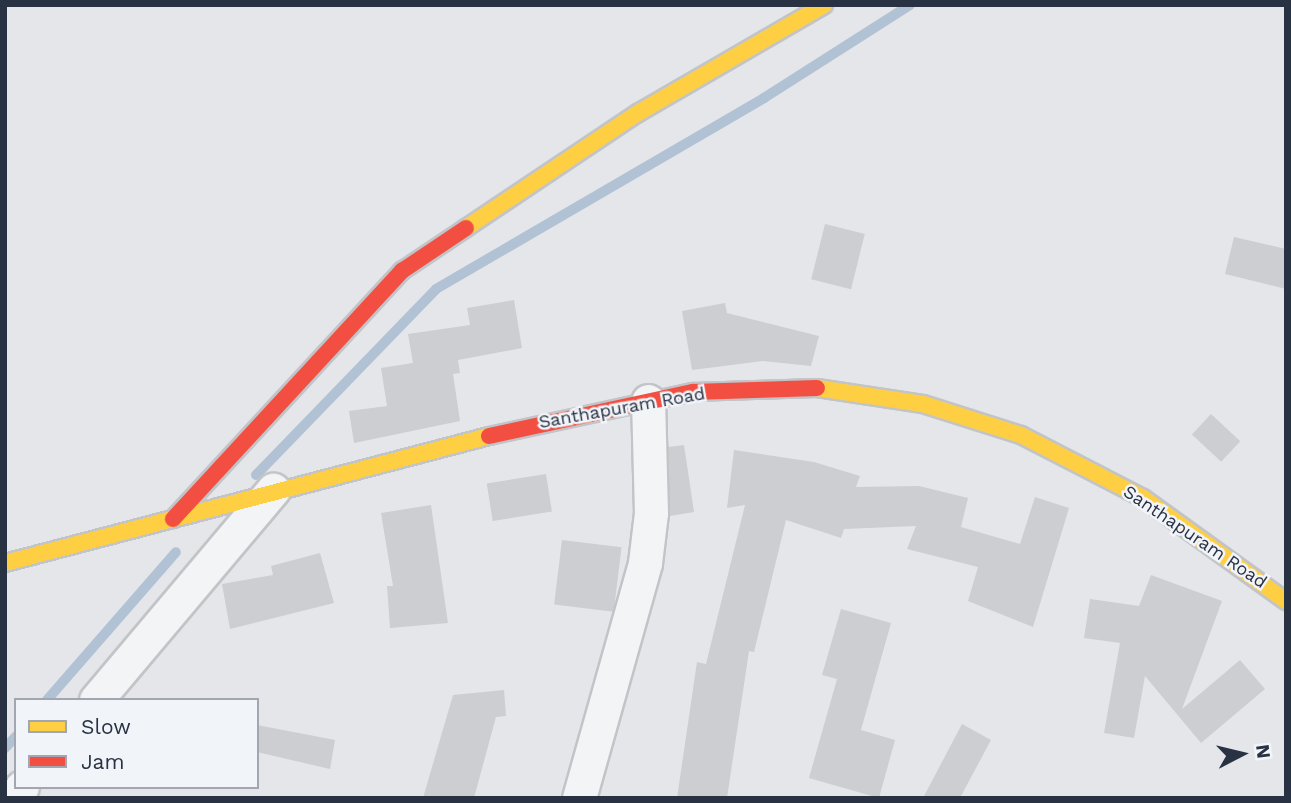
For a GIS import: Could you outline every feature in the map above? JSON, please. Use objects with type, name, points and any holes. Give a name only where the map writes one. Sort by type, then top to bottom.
[{"type":"main road","points":[[172,521],[402,271],[638,113],[824,5]]},
{"type":"main road","name":"Santhapuram Road","points":[[5,563],[172,521],[273,490],[542,422],[693,392],[816,388],[923,404],[1021,435],[1143,499],[1286,601]]},
{"type":"street","points":[[579,798],[645,563],[652,479],[648,401]]},
{"type":"street","points":[[98,698],[273,490]]},
{"type":"building","points":[[825,224],[865,234],[851,289],[811,279]]},
{"type":"building","points":[[1234,237],[1286,249],[1286,289],[1225,274]]},
{"type":"building","points":[[514,300],[522,348],[458,360],[460,373],[453,374],[460,421],[354,443],[349,411],[387,406],[381,368],[413,363],[408,334],[470,325],[467,308]]},
{"type":"building","points":[[725,303],[727,313],[819,336],[811,366],[763,361],[692,370],[682,311]]},
{"type":"building","points":[[1211,414],[1240,441],[1221,462],[1192,434]]},
{"type":"building","points":[[684,445],[694,512],[670,516],[668,447]]},
{"type":"building","points":[[734,450],[814,462],[860,476],[856,487],[919,486],[968,498],[961,527],[1020,544],[1035,497],[1069,508],[1033,627],[968,601],[978,567],[907,549],[916,526],[844,529],[841,538],[786,520],[754,652],[749,651],[727,798],[677,798],[697,662],[706,664],[745,505],[727,508]]},
{"type":"building","points":[[546,474],[552,512],[493,521],[487,483]]},
{"type":"building","points":[[431,505],[448,623],[390,628],[387,586],[393,586],[381,513]]},
{"type":"building","points":[[562,540],[622,547],[614,612],[554,605]]},
{"type":"building","points":[[320,553],[334,603],[230,629],[222,584],[273,575],[271,566]]},
{"type":"building","points":[[1151,575],[1222,601],[1182,709],[1240,660],[1265,689],[1201,743],[1145,676],[1134,738],[1104,733],[1120,643],[1084,638],[1090,599],[1139,606]]},
{"type":"building","points":[[841,609],[891,623],[861,730],[895,740],[879,798],[809,778],[837,679],[822,675]]},
{"type":"building","points":[[504,690],[506,716],[496,717],[474,798],[423,798],[453,695]]},
{"type":"building","points":[[962,724],[991,740],[960,798],[923,798]]},
{"type":"building","points":[[259,725],[335,740],[330,769],[259,752]]},
{"type":"waterway","points":[[256,475],[436,289],[764,98],[910,5]]},
{"type":"waterway","points":[[49,698],[176,552]]},
{"type":"waterway","points":[[5,748],[14,738]]},
{"type":"traffic: slow","points":[[466,228],[638,113],[824,5]]},
{"type":"traffic: slow","points":[[817,388],[923,404],[1021,435],[1143,498],[1286,601]]},
{"type":"traffic: slow","points":[[5,563],[489,436]]},
{"type":"traffic: jam","points":[[173,519],[402,271],[466,228]]},
{"type":"traffic: jam","points":[[489,436],[693,392],[817,388]]}]
